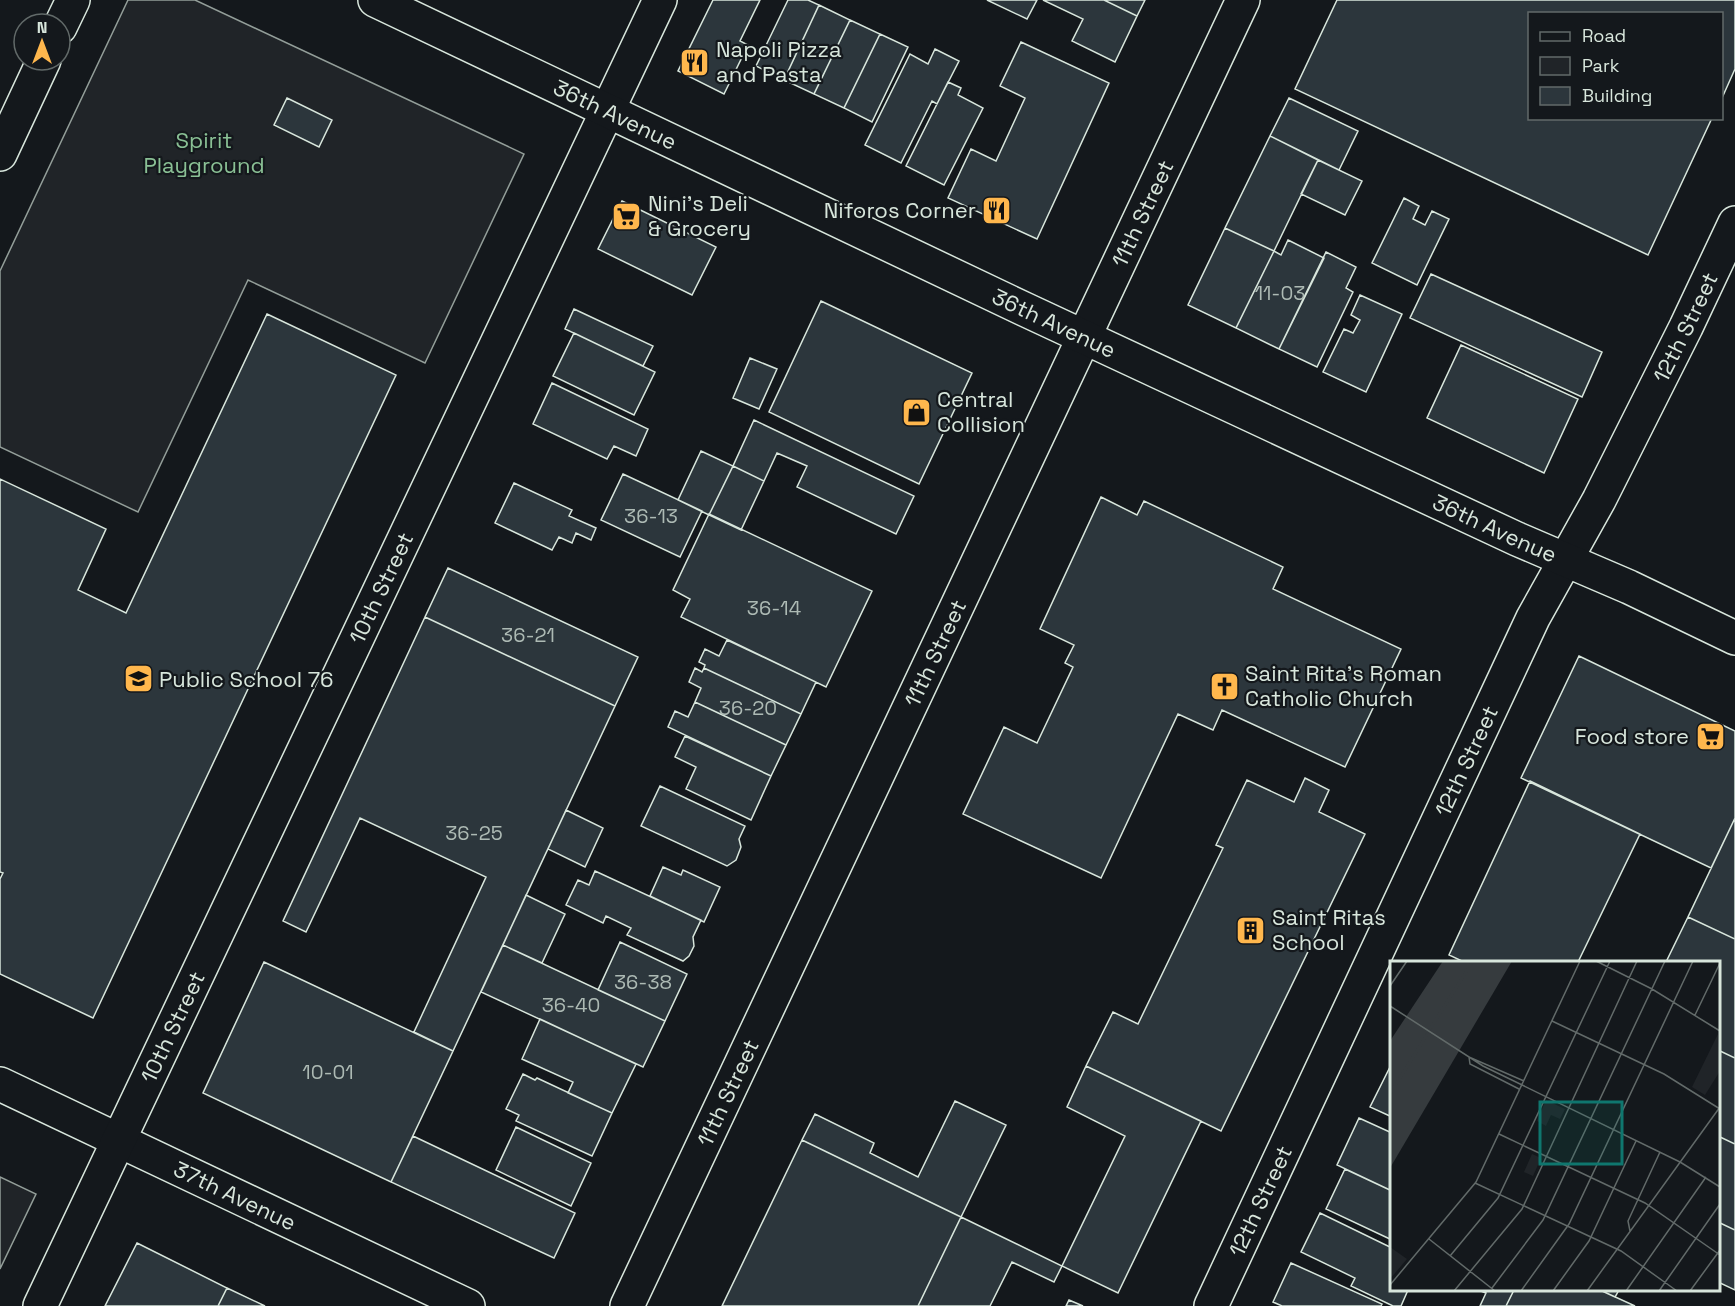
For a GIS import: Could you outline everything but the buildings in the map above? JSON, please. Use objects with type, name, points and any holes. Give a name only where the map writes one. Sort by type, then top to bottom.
[{"type":"street","name":"36th Avenue","points":[[375,0],[1084,337],[1567,560],[1629,586],[1735,638]]},
{"type":"street","name":"10th Street","points":[[40,1306],[660,0]]},
{"type":"street","name":"11th Street","points":[[627,1306],[1243,0]]},
{"type":"street","points":[[0,154],[39,72]]},
{"type":"street","name":"12th Street","points":[[1211,1306],[1528,629],[1620,459],[1735,223]]},
{"type":"street","name":"37th Avenue","points":[[0,1084],[468,1306]]},
{"type":"green space","name":"Spirit Playground","points":[[128,0],[195,0],[524,154],[425,363],[248,280],[138,512],[0,447],[0,271]]},
{"type":"green space","points":[[0,1177],[36,1194],[0,1269]]},
{"type":"place","name":"Napoli Pizza and Pasta","points":[[695,62]]},
{"type":"place","name":"Niforos Corner","points":[[997,210]]},
{"type":"place","name":"Nini's Deli & Grocery","points":[[627,216]]},
{"type":"place","name":"Central Collision","points":[[916,412]]},
{"type":"place","name":"Public School 76","points":[[138,679]]},
{"type":"place","name":"Saint Rita's Roman Catholic Church","points":[[1224,686]]},
{"type":"place","name":"Food store","points":[[1710,736]]},
{"type":"place","name":"Saint Ritas School","points":[[1251,930]]}]
